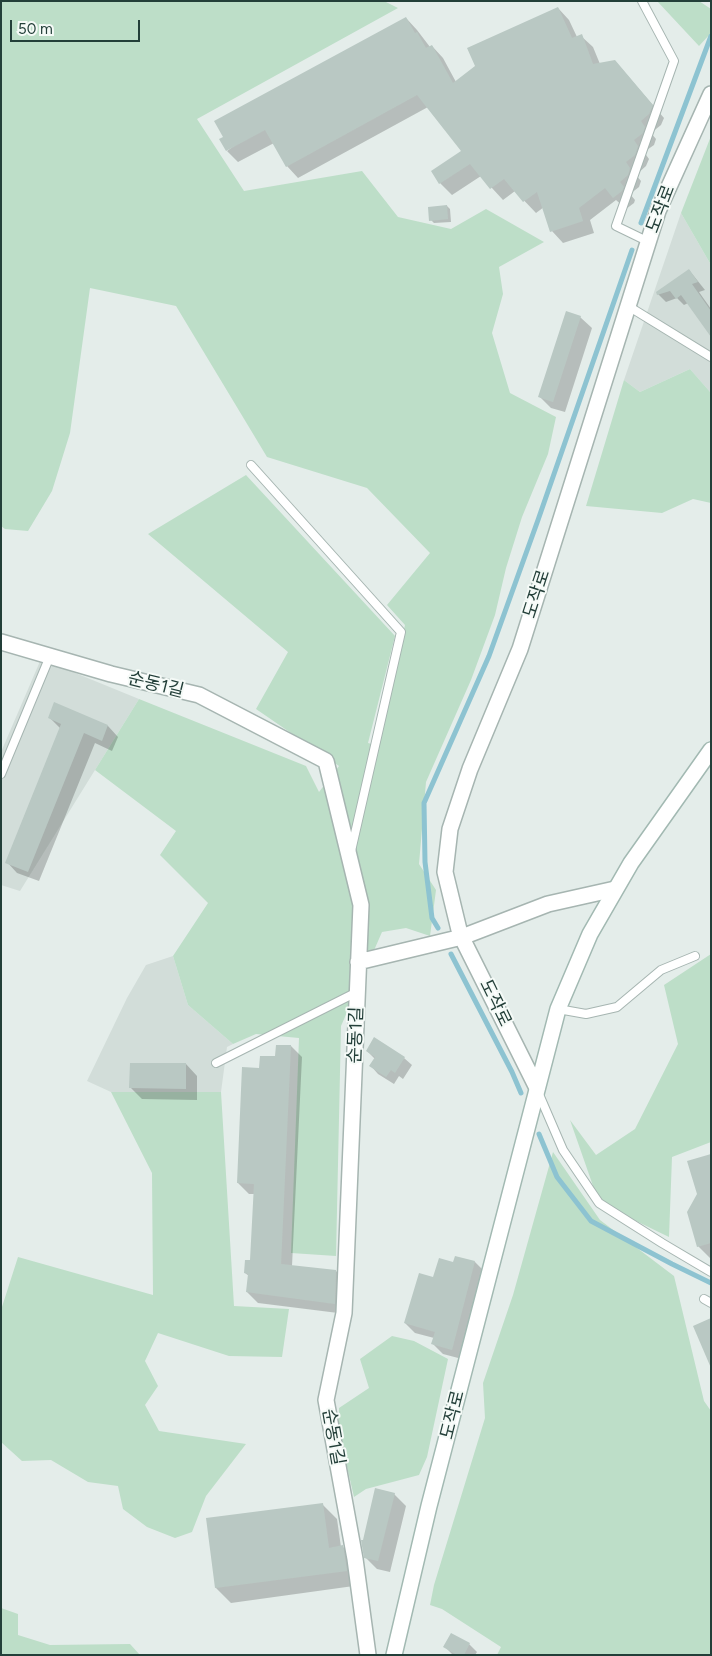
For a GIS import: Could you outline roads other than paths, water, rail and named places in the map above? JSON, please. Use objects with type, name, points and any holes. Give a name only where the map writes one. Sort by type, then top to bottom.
[{"type":"street","name":"도작로","points":[[536,1088],[462,937],[445,872],[450,829],[470,769],[520,649],[658,211],[711,94]]},
{"type":"street","name":"순동1길","points":[[1,642],[111,674],[199,695],[326,761],[361,905],[344,1313],[326,1400],[355,1559],[368,1655]]},
{"type":"street","name":"도작로","points":[[394,1655],[432,1496],[536,1088],[558,1009],[590,934],[615,889],[631,863],[711,750]]},
{"type":"street","points":[[358,962],[462,937],[548,904],[615,889]]},
{"type":"lane","points":[[642,1],[674,61],[616,226],[649,242]]},
{"type":"lane","points":[[628,306],[711,357]]},
{"type":"lane","points":[[251,465],[401,632],[349,860]]},
{"type":"lane","points":[[1,774],[50,656]]},
{"type":"lane","points":[[558,1009],[586,1014],[618,1007],[661,970],[695,956]]},
{"type":"lane","points":[[216,1063],[357,992]]},
{"type":"lane","points":[[536,1088],[563,1150],[599,1203],[662,1244],[711,1272]]},
{"type":"waterway","points":[[641,223],[711,36]]},
{"type":"waterway","points":[[438,928],[432,918],[425,862],[424,803],[489,656],[632,250]]},
{"type":"waterway","points":[[451,954],[521,1093]]},
{"type":"waterway","points":[[539,1134],[557,1177],[591,1221],[711,1283]]}]
